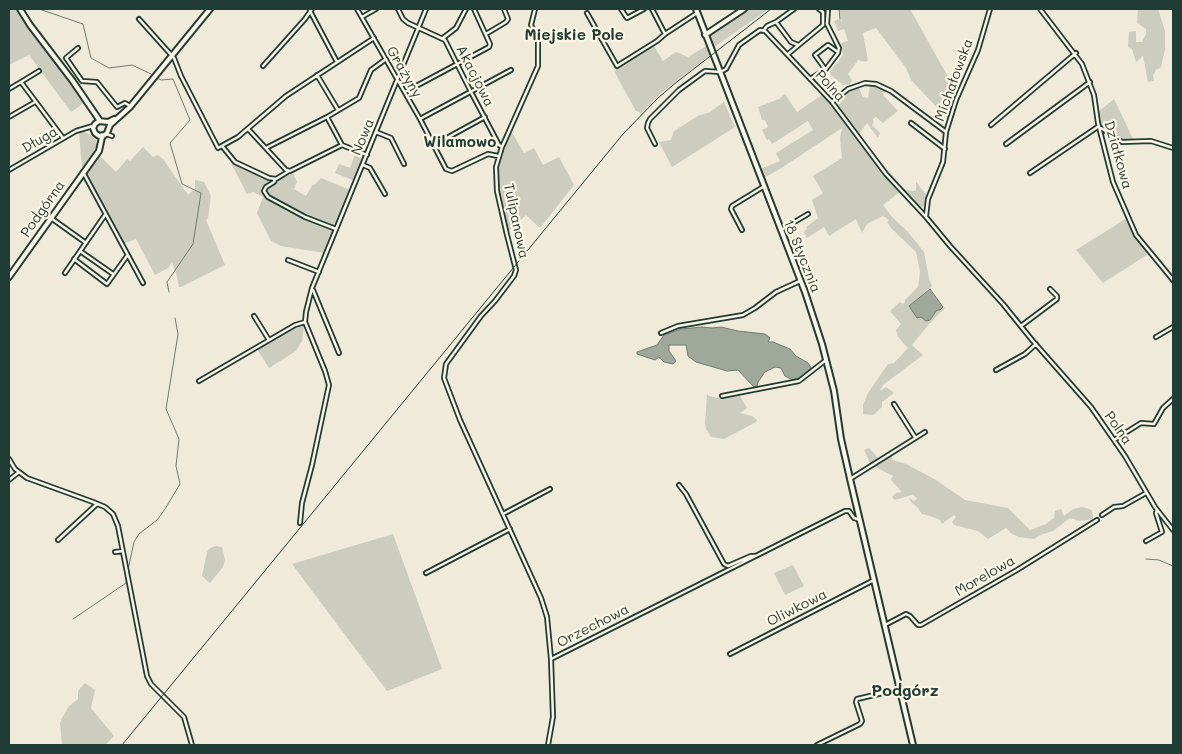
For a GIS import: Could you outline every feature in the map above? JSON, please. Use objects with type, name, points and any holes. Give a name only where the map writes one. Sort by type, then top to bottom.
[{"type":"street","points":[[20,9],[79,90],[99,123],[108,128],[113,134],[105,135],[82,129]]},
{"type":"street","points":[[108,128],[130,106],[210,9]]},
{"type":"street","name":"Grażyny","points":[[357,9],[405,92],[446,170],[452,171],[488,154],[498,156]]},
{"type":"street","points":[[362,17],[376,9]]},
{"type":"street","name":"Akacjowa","points":[[398,9],[403,19],[445,40],[470,92],[499,146],[502,147]]},
{"type":"street","name":"Nowa","points":[[305,322],[312,288],[426,9]]},
{"type":"street","points":[[443,38],[456,28],[466,9]]},
{"type":"street","points":[[405,92],[489,46],[490,44],[474,9]]},
{"type":"street","points":[[485,34],[506,22],[508,19],[504,9]]},
{"type":"street","name":"Tulipanowa","points":[[444,378],[446,364],[481,316],[511,280],[516,270],[497,190],[496,167],[498,156],[538,66],[539,43],[531,24],[535,9]]},
{"type":"street","points":[[621,9],[627,18],[644,9]]},
{"type":"street","points":[[652,9],[665,34]]},
{"type":"street","points":[[705,35],[744,9]]},
{"type":"street","points":[[656,144],[647,128],[648,123],[679,90],[706,70],[720,72],[727,68],[739,45],[794,9]]},
{"type":"street","points":[[788,55],[823,25],[823,12],[819,9]]},
{"type":"street","points":[[810,79],[825,69],[837,51],[838,45],[827,24],[828,9]]},
{"type":"street","name":"Michałowska","points":[[926,217],[927,206],[946,150],[946,132],[958,95],[978,50],[990,9]]},
{"type":"street","name":"Działkowa","points":[[1040,9],[1082,64],[1094,94],[1099,126],[1111,174],[1131,223],[1136,234],[1173,280]]},
{"type":"street","points":[[311,10],[337,62]]},
{"type":"street","points":[[263,66],[305,20],[311,10]]},
{"type":"street","points":[[587,13],[617,66],[657,42],[696,11]]},
{"type":"street","name":"18 Stycznia","points":[[696,11],[813,316],[834,391],[841,438],[850,479],[914,745]]},
{"type":"street","points":[[139,19],[171,55],[218,148],[228,144],[248,129],[286,96],[374,38]]},
{"type":"street","points":[[776,22],[791,42],[799,46]]},
{"type":"street","name":"Polna","points":[[764,30],[832,102],[886,174],[1003,304],[1091,407],[1114,440],[1157,510],[1173,530]]},
{"type":"street","points":[[825,69],[815,55],[828,45],[837,51]]},
{"type":"street","points":[[78,48],[66,58],[82,81],[93,80],[97,82],[117,107],[124,103],[130,106]]},
{"type":"street","points":[[991,125],[1075,53]]},
{"type":"street","points":[[266,148],[327,117],[358,98],[371,70],[386,59]]},
{"type":"street","points":[[420,120],[511,70]]},
{"type":"street","points":[[9,89],[39,71]]},
{"type":"street","points":[[316,75],[338,111]]},
{"type":"street","points":[[21,82],[63,138]]},
{"type":"street","points":[[1006,144],[1090,82]]},
{"type":"street","points":[[832,102],[848,89],[865,83],[876,84],[891,90],[946,132]]},
{"type":"street","points":[[9,117],[36,102]]},
{"type":"street","points":[[99,123],[118,117]]},
{"type":"street","points":[[327,117],[342,145],[367,155]]},
{"type":"street","points":[[434,145],[485,118]]},
{"type":"street","name":"Długa","points":[[9,170],[63,138],[99,123]]},
{"type":"street","name":"Podgórna","points":[[95,155],[99,143],[96,133],[99,123]]},
{"type":"street","points":[[911,123],[946,150]]},
{"type":"street","points":[[1030,173],[1099,126],[1122,142],[1151,141],[1173,148]]},
{"type":"street","name":"Podgórna","points":[[9,277],[100,148],[108,128]]},
{"type":"street","points":[[248,129],[286,170],[290,171]]},
{"type":"street","points":[[376,132],[391,138],[404,164]]},
{"type":"street","points":[[336,229],[305,217],[268,197],[264,191],[276,179],[342,145]]},
{"type":"street","points":[[222,146],[235,162],[269,178],[276,179]]},
{"type":"street","points":[[363,165],[370,168],[385,194]]},
{"type":"street","points":[[83,172],[143,283]]},
{"type":"street","points":[[742,230],[731,209],[732,206],[763,187]]},
{"type":"street","points":[[919,209],[927,206]]},
{"type":"street","points":[[780,231],[808,214]]},
{"type":"street","points":[[65,273],[105,215]]},
{"type":"street","points":[[51,218],[86,243]]},
{"type":"street","points":[[80,251],[114,274]]},
{"type":"street","points":[[74,259],[107,284],[127,256]]},
{"type":"street","points":[[288,260],[319,272]]},
{"type":"street","points":[[661,333],[678,326],[743,315],[776,292],[800,282]]},
{"type":"street","points":[[312,288],[339,354]]},
{"type":"street","points":[[1021,326],[1057,299],[1057,296],[1050,289]]},
{"type":"street","points":[[254,316],[269,340]]},
{"type":"street","points":[[200,381],[295,325],[305,322],[329,385],[302,504],[300,523]]},
{"type":"street","points":[[1156,338],[1172,328],[1173,332]]},
{"type":"street","points":[[996,370],[1025,354],[1036,344]]},
{"type":"street","points":[[722,396],[799,381],[826,360]]},
{"type":"street","name":"Orzechowa","points":[[444,378],[460,420],[548,617],[551,659],[741,563],[757,557],[845,511],[860,520]]},
{"type":"street","points":[[1114,440],[1141,423],[1154,424],[1163,408],[1173,399]]},
{"type":"street","points":[[894,404],[915,437]]},
{"type":"street","points":[[850,479],[925,432]]},
{"type":"street","points":[[9,459],[19,472],[34,482],[97,504],[108,509],[114,516],[123,551],[147,676],[151,684],[184,717],[192,745]]},
{"type":"street","points":[[9,480],[19,472]]},
{"type":"street","points":[[679,485],[686,494],[726,566],[751,556],[757,557]]},
{"type":"street","points":[[503,514],[550,489]]},
{"type":"street","points":[[1102,515],[1114,508],[1123,506],[1146,492]]},
{"type":"street","points":[[58,540],[97,504]]},
{"type":"street","points":[[1146,542],[1162,532],[1156,513],[1157,510]]},
{"type":"street","name":"Morelowa","points":[[885,625],[906,614],[920,625],[1017,570],[1097,520]]},
{"type":"street","points":[[426,573],[510,529]]},
{"type":"street","points":[[115,552],[123,551]]},
{"type":"street","name":"Oliwkowa","points":[[730,654],[874,580]]},
{"type":"street","points":[[548,745],[553,717],[551,659]]},
{"type":"street","points":[[817,745],[860,724],[862,721],[856,702],[857,699],[900,689]]},
{"type":"shaded area","points":[[9,9],[16,9],[84,103],[71,112],[29,55],[9,65]]},
{"type":"shaded area","points":[[748,9],[769,9],[714,47],[710,38],[712,34]]},
{"type":"shaded area","points":[[839,9],[910,9],[957,93],[948,119],[911,80],[906,68],[876,28],[863,33],[868,60],[866,62],[858,60],[848,74],[852,80],[850,84],[843,85],[831,75],[830,72],[843,55],[841,43],[848,41],[844,29],[838,31],[834,21],[840,19],[842,22]]},
{"type":"shaded area","points":[[1138,9],[1158,9],[1165,31],[1165,49],[1161,67],[1153,75],[1154,81],[1148,82],[1143,56],[1136,62],[1132,49],[1128,47],[1129,32],[1136,31],[1136,42],[1142,42],[1146,34],[1146,29],[1137,23]]},
{"type":"shaded area","points":[[708,45],[711,54],[661,93],[641,113],[636,111],[614,71],[654,46],[663,61],[676,52],[688,57]]},
{"type":"shaded area","points":[[870,85],[886,90],[883,95],[898,111],[883,123],[876,117],[873,119],[872,125],[880,133],[878,138],[867,123],[858,135],[902,187],[907,190],[916,190],[916,182],[928,197],[926,204],[922,207],[919,207],[888,174],[846,120],[833,101],[858,86],[863,97],[868,98]]},
{"type":"shaded area","points":[[785,94],[797,112],[822,95],[838,111],[885,175],[901,191],[883,205],[924,252],[932,286],[909,306],[921,317],[930,320],[937,310],[946,307],[912,345],[923,355],[883,385],[880,391],[886,387],[894,393],[882,402],[882,407],[873,415],[863,414],[863,405],[868,393],[888,364],[894,363],[908,348],[898,337],[896,330],[901,324],[890,311],[900,302],[903,304],[918,287],[920,272],[916,252],[891,228],[887,222],[889,220],[883,216],[867,224],[862,233],[856,219],[829,236],[824,227],[807,238],[804,232],[807,229],[806,227],[818,218],[812,200],[823,193],[813,176],[842,158],[840,138],[842,128],[764,178],[760,169],[780,161],[776,153],[813,130],[808,121],[772,144],[769,139],[767,140],[762,130],[768,127],[765,120],[762,120],[758,107],[779,99]]},
{"type":"shaded area","points":[[1114,99],[1134,141],[1123,141],[1101,126],[1098,112]]},
{"type":"shaded area","points":[[724,102],[735,127],[672,167],[659,142],[671,140],[674,131],[698,116],[710,112]]},
{"type":"shaded area","points":[[511,131],[524,153],[534,148],[543,165],[559,157],[574,185],[540,228],[526,215],[508,232],[500,198],[497,169],[499,155]]},
{"type":"shaded area","points":[[79,132],[89,134],[96,140],[97,144],[93,154],[82,168]]},
{"type":"shaded area","points":[[143,147],[153,157],[158,155],[163,159],[188,195],[195,188],[195,180],[204,182],[211,196],[208,218],[206,220],[225,265],[181,287],[179,287],[172,262],[168,268],[155,275],[136,239],[123,244],[85,174],[99,155],[116,172],[127,159],[130,161]]},
{"type":"shaded area","points":[[355,154],[363,157],[363,160],[355,181],[335,173],[339,164],[350,168]]},
{"type":"shaded area","points":[[231,163],[271,182],[293,173],[297,182],[294,189],[306,196],[313,184],[321,178],[350,190],[324,253],[281,246],[271,241],[257,213],[263,197],[253,192],[247,194]]},
{"type":"shaded area","points":[[1127,218],[1134,234],[1150,253],[1103,283],[1076,250]]},
{"type":"shaded area","points":[[930,289],[943,307],[937,310],[930,320],[926,321],[921,317],[917,318],[909,306]]},
{"type":"shaded area","points":[[302,324],[304,325],[302,341],[296,351],[269,368],[257,349]]},
{"type":"shaded area","points":[[721,327],[765,334],[770,338],[768,342],[773,342],[790,349],[796,356],[808,363],[812,369],[803,377],[793,380],[785,376],[781,368],[775,367],[765,372],[757,386],[754,387],[738,370],[727,371],[696,362],[688,356],[686,345],[669,345],[669,351],[676,361],[673,364],[664,362],[659,357],[655,360],[637,354],[637,352],[657,345],[664,335],[681,329]]},
{"type":"shaded area","points":[[707,394],[718,398],[739,394],[747,408],[740,413],[752,416],[757,420],[756,422],[724,439],[711,437],[705,423]]},
{"type":"shaded area","points":[[869,448],[881,461],[891,455],[893,460],[906,464],[936,480],[965,500],[1008,508],[1030,530],[1046,524],[1054,518],[1055,511],[1061,509],[1064,516],[1073,509],[1082,507],[1092,510],[1093,519],[1079,521],[1070,518],[1053,531],[1034,539],[1019,537],[1012,534],[1006,528],[988,539],[978,531],[954,525],[952,522],[956,517],[954,515],[942,524],[936,518],[922,514],[910,501],[909,498],[915,501],[917,498],[912,495],[895,500],[892,497],[896,493],[902,492],[891,480],[893,476],[871,465],[864,450]]},
{"type":"shaded area","points":[[393,534],[442,669],[387,691],[292,564]]},
{"type":"shaded area","points":[[215,546],[222,547],[225,560],[223,567],[210,583],[202,576],[207,552]]},
{"type":"shaded area","points":[[793,565],[804,586],[785,595],[774,573]]},
{"type":"shaded area","points":[[85,683],[95,690],[91,708],[114,736],[105,745],[62,745],[60,723],[69,706],[78,699],[78,691]]},
{"type":"waterway","points":[[39,9],[83,24],[91,58],[109,68],[132,65],[151,74]]},
{"type":"waterway","points":[[839,9],[840,19]]},
{"type":"waterway","points":[[157,78],[161,80],[173,79],[190,120],[170,143],[182,184],[201,193],[193,244],[167,282],[169,292]]},
{"type":"waterway","points":[[128,570],[134,542],[139,534],[157,520],[180,484],[176,466],[179,439],[166,409],[178,334],[175,318]]},
{"type":"waterway","points":[[1146,559],[1159,560],[1173,566]]},
{"type":"waterway","points":[[73,619],[126,583],[127,578]]},
{"type":"railway","points":[[122,745],[623,134],[673,85],[771,9]]},
{"type":"district","name":"Miejskie Pole","points":[[574,35]]},
{"type":"district","name":"Wilamowo","points":[[460,142]]},
{"type":"district","name":"Podgórz","points":[[905,691]]}]
